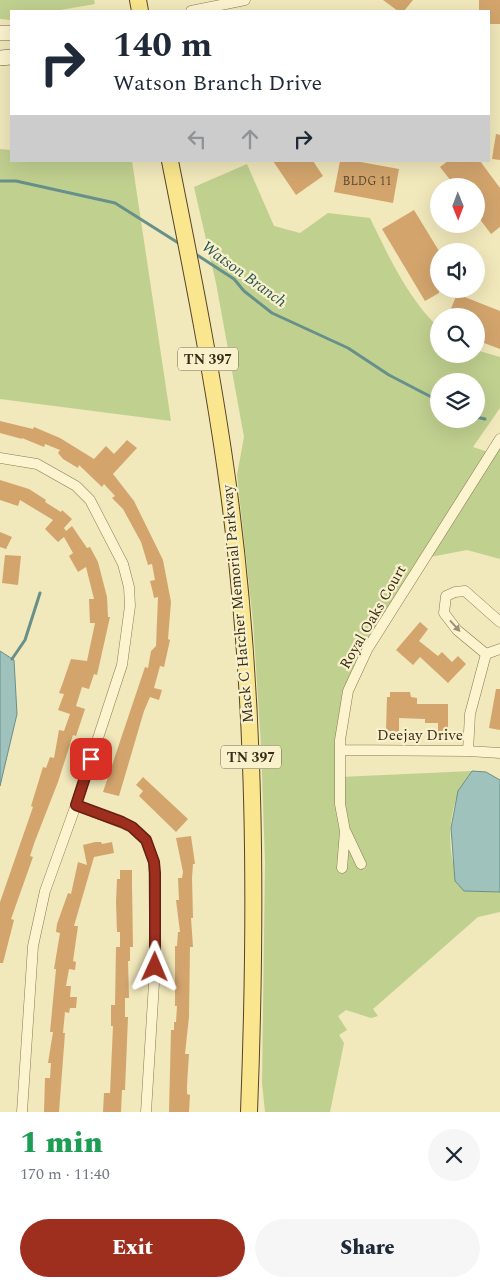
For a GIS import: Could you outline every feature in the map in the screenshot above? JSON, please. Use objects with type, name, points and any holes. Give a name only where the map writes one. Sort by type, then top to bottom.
[{"type":"main road","name":"Mack C Hatcher Memorial Parkway","points":[[170,162],[201,314],[229,494],[249,719],[254,842],[249,1112]]},
{"type":"street","points":[[196,10],[245,0]]},
{"type":"street","name":"Royal Oaks Court","points":[[342,868],[345,831],[340,804],[340,750],[348,691],[368,648],[500,439]]},
{"type":"street","points":[[0,458],[37,464],[76,486],[86,495],[123,564],[129,587],[130,606],[122,665],[76,805],[45,891],[33,946],[22,1112]]},
{"type":"street","points":[[486,654],[458,630],[444,613],[446,596],[455,592],[465,591],[500,622]]},
{"type":"street","points":[[486,654],[500,649]]},
{"type":"street","points":[[468,750],[470,714],[486,654]]},
{"type":"street","name":"Deejay Drive","points":[[340,750],[468,750],[500,753]]},
{"type":"street","points":[[76,805],[132,827],[146,840],[154,862],[155,976],[146,1112]]},
{"type":"street","name":"Royal Oaks Court","points":[[345,831],[361,864]]},
{"type":"green space","points":[[0,0],[94,0],[95,4],[61,10],[10,10],[10,20],[0,19]]},
{"type":"green space","points":[[0,149],[10,150],[10,162],[132,162],[171,421],[0,399]]},
{"type":"green space","points":[[247,164],[274,226],[300,233],[328,213],[370,218],[408,290],[430,318],[430,363],[485,363],[485,353],[500,357],[500,408],[473,447],[491,453],[500,439],[500,559],[467,550],[425,558],[348,691],[340,777],[472,771],[460,790],[452,814],[450,839],[453,862],[464,891],[500,892],[500,912],[478,917],[373,1009],[378,1016],[371,1018],[346,1010],[338,1016],[347,1030],[339,1035],[344,1043],[330,1112],[265,1112],[262,1083],[265,863],[261,745],[253,621],[237,475],[244,437],[216,283],[194,187]]},
{"type":"water","points":[[0,651],[14,660],[17,714],[0,786]]},
{"type":"water","points":[[472,771],[486,772],[500,780],[500,892],[464,891],[455,881],[451,828],[458,791]]},
{"type":"building","points":[[383,0],[413,0],[405,10],[397,10]]},
{"type":"building","points":[[479,0],[500,0],[500,24],[490,24],[490,10],[479,10]]},
{"type":"building","points":[[496,134],[500,135],[500,160],[492,159]]},
{"type":"building","points":[[274,162],[314,162],[323,176],[296,195]]},
{"type":"building","points":[[340,162],[360,162],[399,169],[393,203],[334,192]]},
{"type":"building","points":[[447,162],[481,162],[500,188],[500,227],[491,234],[485,226],[485,178],[449,178],[440,167]]},
{"type":"building","points":[[414,210],[434,243],[430,243],[430,298],[425,301],[382,229]]},
{"type":"building","points":[[455,298],[467,298],[500,311],[500,349],[485,343],[485,308],[451,308]]},
{"type":"building","points":[[0,421],[33,429],[34,427],[60,438],[94,459],[106,446],[114,454],[127,440],[137,448],[113,474],[134,501],[163,560],[171,602],[168,639],[170,640],[164,667],[160,666],[154,688],[162,690],[159,700],[150,697],[144,711],[119,796],[103,792],[145,667],[148,668],[151,651],[156,646],[158,597],[154,598],[150,581],[155,580],[152,564],[148,565],[141,542],[123,509],[112,498],[115,496],[104,484],[102,487],[79,465],[78,468],[63,459],[58,453],[60,450],[45,444],[44,447],[22,438],[0,433]]},
{"type":"building","points":[[0,480],[29,489],[46,500],[45,502],[61,512],[62,510],[72,519],[64,528],[66,531],[72,526],[87,548],[90,547],[98,562],[107,597],[108,617],[110,617],[97,675],[94,674],[89,689],[82,687],[76,706],[85,709],[76,736],[73,735],[58,782],[30,856],[33,857],[11,919],[14,920],[3,963],[0,963],[0,902],[33,807],[31,806],[43,767],[46,768],[50,757],[54,758],[59,730],[64,731],[70,714],[58,710],[64,694],[59,693],[71,659],[87,661],[95,623],[90,623],[89,599],[94,599],[86,567],[78,572],[69,556],[73,553],[64,537],[58,542],[45,529],[53,520],[20,500],[18,506],[0,500]]},
{"type":"building","points":[[0,532],[12,537],[6,549],[0,547]]},
{"type":"building","points":[[5,555],[21,556],[18,585],[2,583]]},
{"type":"building","points":[[420,622],[428,629],[419,641],[438,656],[442,652],[452,662],[458,656],[466,664],[448,683],[420,657],[413,665],[396,650]]},
{"type":"building","points":[[496,689],[500,689],[500,730],[489,728]]},
{"type":"building","points":[[390,692],[410,692],[411,697],[417,698],[417,704],[448,704],[448,733],[438,733],[438,723],[425,723],[425,719],[399,718],[399,732],[386,731],[387,697],[390,697]]},
{"type":"building","points":[[143,777],[188,819],[176,832],[139,796],[143,791],[136,785]]},
{"type":"building","points":[[191,836],[195,864],[193,864],[192,878],[193,918],[191,918],[193,947],[190,947],[189,1017],[185,1054],[189,1054],[187,1094],[190,1095],[189,1112],[169,1112],[171,1030],[174,1030],[174,1022],[176,1022],[177,1006],[175,1006],[175,946],[177,946],[178,932],[180,932],[176,900],[179,900],[178,878],[182,878],[183,872],[176,838]]},
{"type":"building","points":[[101,842],[102,844],[112,842],[114,853],[94,857],[74,926],[78,926],[73,961],[76,962],[75,970],[69,969],[66,986],[71,986],[70,997],[77,997],[76,1008],[70,1008],[69,1013],[65,1012],[59,1112],[44,1112],[45,1078],[50,1078],[51,1063],[48,1063],[53,1032],[50,1032],[56,969],[54,969],[60,933],[56,932],[57,924],[68,893],[71,894],[78,862],[87,865],[83,845]]},
{"type":"building","points":[[120,870],[132,870],[133,947],[130,947],[130,961],[128,961],[129,998],[125,998],[125,1017],[128,1017],[125,1090],[122,1090],[121,1112],[103,1112],[104,1093],[110,1093],[113,1026],[111,1026],[111,1005],[115,1005],[116,947],[120,947],[120,932],[117,932],[116,902],[117,879],[120,879]]},
{"type":"waterway","name":"Watson Branch","points":[[0,181],[16,181],[115,203],[180,244]]},
{"type":"waterway","name":"Watson Branch","points":[[194,253],[234,279],[244,291],[272,313],[348,348],[389,375],[430,396]]},
{"type":"waterway","points":[[12,659],[25,640],[40,593]]},
{"type":"route","points":[[91,759],[76,805],[132,827],[143,836],[152,853],[156,912],[155,967]]}]
